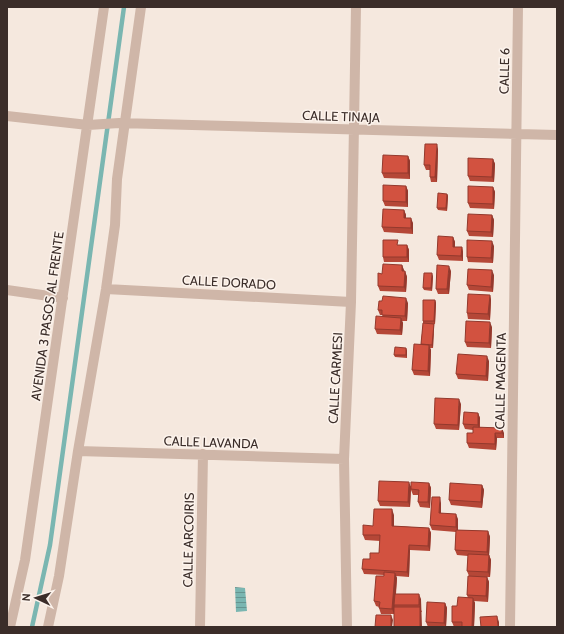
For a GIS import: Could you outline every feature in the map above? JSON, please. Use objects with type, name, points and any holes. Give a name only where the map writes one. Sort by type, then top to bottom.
[{"type":"street","name":"AVENIDA 3 PASOS AL FRENTE","points":[[10,627],[25,560],[104,7]]},
{"type":"street","points":[[48,627],[58,576],[106,289],[115,225],[115,195],[121,123],[141,7]]},
{"type":"street","name":"CALLE CARMESI","points":[[347,627],[344,459],[351,302],[356,7]]},
{"type":"street","name":"CALLE 6","points":[[516,135],[518,7]]},
{"type":"street","name":"CALLE TINAJA","points":[[7,116],[88,125],[101,123],[121,123],[557,135]]},
{"type":"street","name":"CALLE MAGENTA","points":[[510,627],[516,135]]},
{"type":"street","name":"CALLE DORADO","points":[[106,289],[351,302]]},
{"type":"street","points":[[7,290],[62,298]]},
{"type":"street","name":"CALLE LAVANDA","points":[[78,451],[344,459]]},
{"type":"street","name":"CALLE ARCOIRIS","points":[[200,627],[203,454]]},
{"type":"water","points":[[235,587],[245,588],[247,611],[236,612]]},
{"type":"building","points":[[425,144],[437,144],[435,177],[430,177],[430,165],[424,165]]},
{"type":"building","points":[[383,155],[408,156],[408,173],[382,173]]},
{"type":"building","points":[[468,158],[493,159],[492,177],[468,176]]},
{"type":"building","points":[[383,185],[406,186],[406,202],[383,201]]},
{"type":"building","points":[[468,186],[493,187],[493,204],[468,203]]},
{"type":"building","points":[[438,193],[447,194],[446,208],[437,208]]},
{"type":"building","points":[[383,209],[404,210],[404,218],[411,218],[411,228],[382,227]]},
{"type":"building","points":[[468,214],[492,215],[491,232],[467,231]]},
{"type":"building","points":[[438,236],[453,237],[453,247],[462,247],[461,256],[437,255]]},
{"type":"building","points":[[383,240],[398,240],[397,245],[407,245],[407,257],[383,257]]},
{"type":"building","points":[[467,240],[492,241],[491,258],[467,257]]},
{"type":"building","points":[[383,264],[402,265],[402,271],[405,271],[404,287],[378,286],[378,273],[382,274]]},
{"type":"building","points":[[437,265],[449,266],[447,289],[436,289]]},
{"type":"building","points":[[468,269],[492,270],[491,287],[467,285]]},
{"type":"building","points":[[424,273],[432,273],[431,288],[423,288]]},
{"type":"building","points":[[468,294],[490,295],[488,314],[467,313]]},
{"type":"building","points":[[383,296],[406,298],[405,316],[382,315],[382,310],[378,310],[379,301],[382,301]]},
{"type":"building","points":[[423,300],[435,300],[434,321],[423,321]]},
{"type":"building","points":[[376,316],[401,318],[400,330],[375,329]]},
{"type":"building","points":[[466,321],[490,322],[489,343],[465,342]]},
{"type":"building","points":[[423,323],[434,324],[432,345],[421,344]]},
{"type":"building","points":[[414,344],[429,345],[428,371],[412,370]]},
{"type":"building","points":[[395,347],[406,348],[406,355],[394,355]]},
{"type":"building","points":[[458,354],[487,356],[486,376],[456,374]]},
{"type":"building","points":[[435,398],[459,399],[458,425],[434,424]]},
{"type":"building","points":[[464,412],[478,413],[478,425],[463,424]]},
{"type":"building","points":[[473,427],[502,428],[502,433],[495,433],[495,444],[467,443],[467,433],[473,433]]},
{"type":"building","points":[[379,481],[409,482],[408,502],[378,501]]},
{"type":"building","points":[[411,482],[429,483],[428,502],[418,502],[419,490],[411,489]]},
{"type":"building","points":[[450,483],[482,485],[481,502],[449,500]]},
{"type":"building","points":[[432,497],[440,497],[439,513],[456,514],[456,527],[430,525]]},
{"type":"building","points":[[374,509],[392,509],[392,526],[429,528],[428,546],[409,545],[407,572],[362,569],[363,559],[370,559],[370,553],[379,553],[380,535],[363,535],[363,525],[373,526]]},
{"type":"building","points":[[456,530],[488,531],[487,552],[455,550]]},
{"type":"building","points":[[468,554],[489,555],[488,572],[467,571]]},
{"type":"building","points":[[384,572],[395,573],[392,609],[379,608],[380,602],[374,601],[376,576],[384,576]]},
{"type":"building","points":[[468,576],[487,577],[486,596],[467,595]]},
{"type":"building","points":[[395,594],[419,594],[419,605],[394,605]]},
{"type":"building","points":[[458,597],[473,598],[472,627],[462,627],[462,622],[452,622],[452,606],[457,606]]},
{"type":"building","points":[[427,602],[445,603],[444,623],[426,622]]},
{"type":"building","points":[[394,607],[420,607],[420,627],[394,627]]},
{"type":"building","points":[[376,615],[391,615],[391,627],[375,627]]},
{"type":"building","points":[[497,616],[498,627],[481,627],[480,617]]},
{"type":"waterway","points":[[32,627],[50,545],[124,7]]}]
